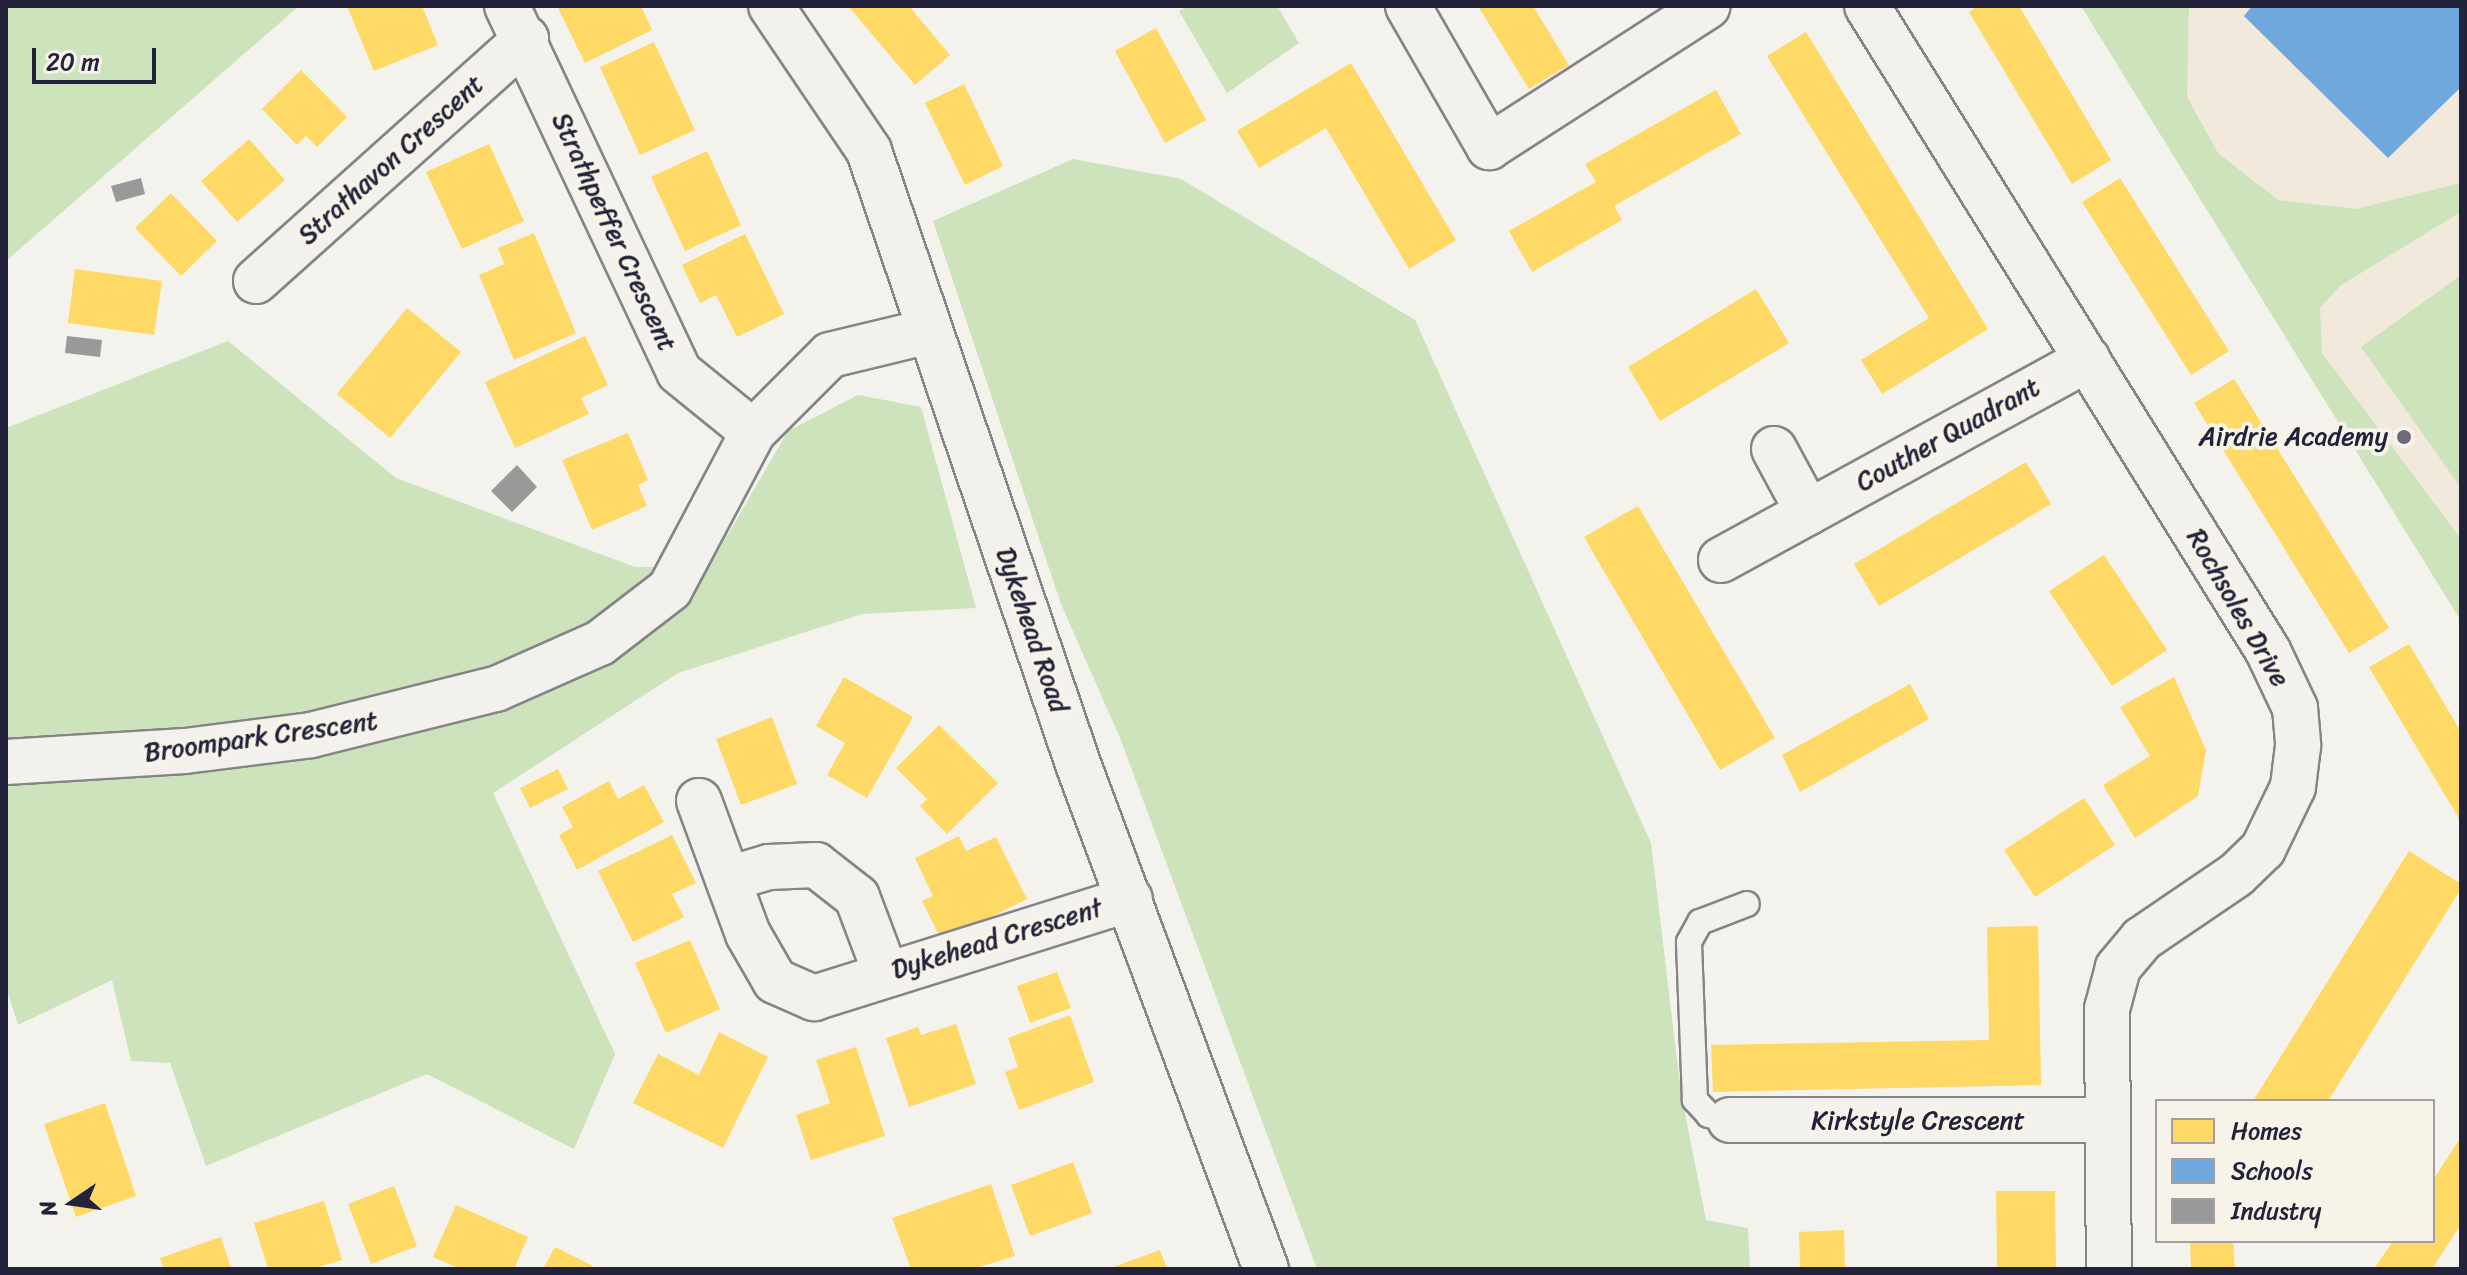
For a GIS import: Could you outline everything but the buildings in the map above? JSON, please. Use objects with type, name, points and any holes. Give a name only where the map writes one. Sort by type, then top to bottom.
[{"type":"street","name":"Dykehead Road","points":[[771,6],[869,151],[1130,899],[1266,1269]]},
{"type":"street","points":[[1408,6],[1489,147],[1708,6]]},
{"type":"street","name":"Rochsoles Drive","points":[[1867,6],[2268,651],[2295,708],[2298,746],[2293,787],[2263,849],[2236,875],[2142,939],[2118,968],[2107,1009],[2109,1269]]},
{"type":"street","name":"Strathavon Crescent","points":[[256,281],[516,23]]},
{"type":"street","name":"Strathpeffer Crescent","points":[[516,23],[679,372],[753,432]]},
{"type":"street","name":"Broompark Crescent","points":[[6,762],[185,751],[311,735],[496,689],[600,643],[670,589],[753,432],[830,355],[930,331]]},
{"type":"street","name":"Couther Quadrant","points":[[1721,560],[2088,359]]},
{"type":"street","points":[[1774,449],[1808,512]]},
{"type":"street","name":"Dykehead Crescent","points":[[699,801],[748,934],[775,981],[814,998],[1130,899]]},
{"type":"street","points":[[728,879],[769,867],[816,865],[857,897],[876,977]]},
{"type":"street","name":"Kirkstyle Crescent","points":[[1730,1120],[2106,1120]]},
{"type":"lane","points":[[1730,1120],[1709,1115],[1695,1100],[1689,942],[1700,922],[1747,904]]},
{"type":"shaded area","name":"Airdrie Academy","points":[[2081,6],[2461,6],[2461,621],[2234,254]]},
{"type":"green space","points":[[6,6],[299,6],[6,261]]},
{"type":"green space","points":[[1189,6],[1277,6],[1299,43],[1227,93],[1179,11]]},
{"type":"green space","points":[[2081,6],[2189,6],[2187,97],[2218,153],[2278,200],[2356,209],[2461,183],[2461,212],[2341,285],[2320,308],[2322,353],[2461,539],[2461,621]]},
{"type":"green space","points":[[1073,159],[1181,179],[1415,320],[1651,843],[1681,1093],[1706,1220],[1748,1228],[1750,1269],[1317,1269],[1120,738],[1061,604],[933,221]]},
{"type":"green space","points":[[2461,275],[2461,488],[2361,347]]},
{"type":"green space","points":[[228,341],[396,478],[635,567],[709,567],[788,431],[858,395],[921,407],[976,608],[862,614],[678,673],[493,793],[615,1054],[574,1149],[427,1074],[206,1166],[170,1063],[131,1061],[112,980],[18,1025],[6,987],[6,428]]},
{"type":"place","name":"Airdrie Academy","points":[[2404,437]]}]
